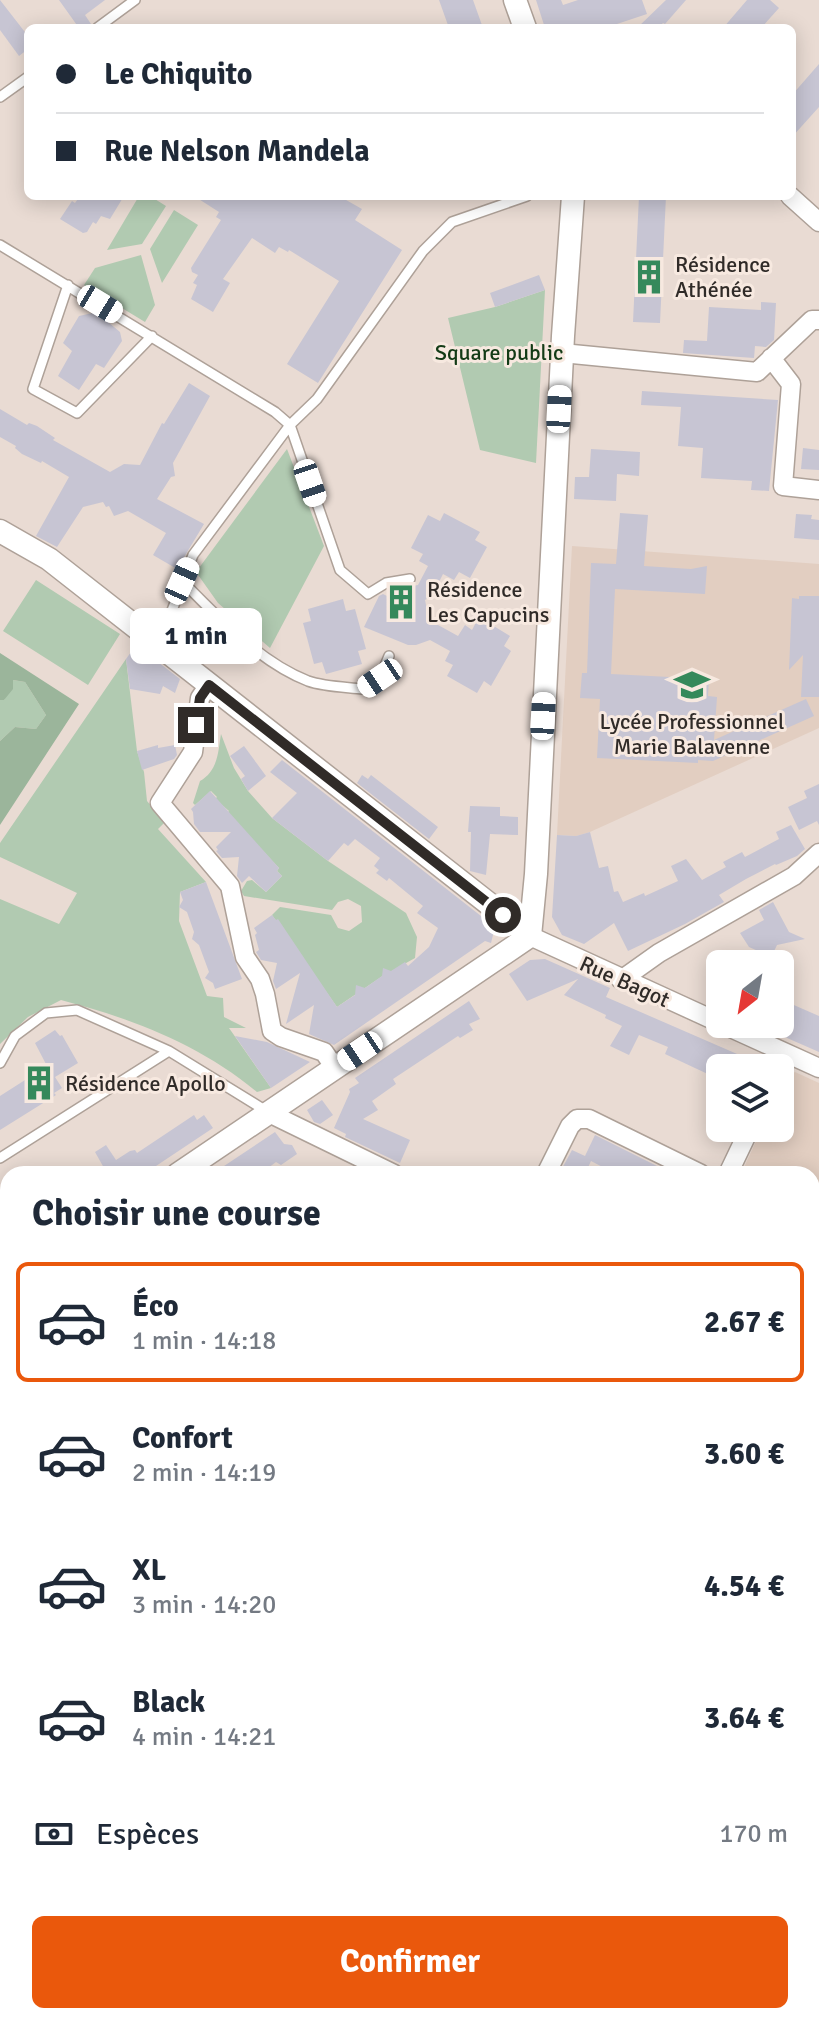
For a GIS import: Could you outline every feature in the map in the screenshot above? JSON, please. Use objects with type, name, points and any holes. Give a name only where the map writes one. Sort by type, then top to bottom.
[{"type":"street","points":[[515,0],[524,24]]},
{"type":"street","points":[[530,936],[573,200]]},
{"type":"street","points":[[794,200],[819,222]]},
{"type":"street","points":[[562,353],[757,372],[812,320],[819,320]]},
{"type":"street","points":[[771,358],[791,384],[783,486],[819,490]]},
{"type":"street","points":[[0,531],[49,559],[530,936]]},
{"type":"street","points":[[209,685],[200,698],[193,752],[160,803],[230,886],[245,957],[260,979],[272,1031],[324,1052],[335,1068]]},
{"type":"street","points":[[621,980],[659,953],[794,876],[819,853]]},
{"type":"street","points":[[190,1166],[530,936]]},
{"type":"street","name":"Rue Bagot","points":[[530,936],[706,1017]]},
{"type":"street","name":"Rue Bagot","points":[[745,1038],[772,1054]]},
{"type":"street","name":"Rue Bagot","points":[[794,1063],[819,1068]]},
{"type":"street","points":[[269,1113],[378,1166]]},
{"type":"street","points":[[550,1166],[570,1126],[577,1119],[589,1119],[685,1166]]},
{"type":"street","points":[[732,1166],[743,1142]]},
{"type":"lane","points":[[102,24],[135,0]]},
{"type":"lane","points":[[0,97],[24,80]]},
{"type":"lane","points":[[154,642],[168,621],[193,555],[290,425],[317,399],[423,251],[452,222],[515,200]]},
{"type":"lane","points":[[0,245],[245,392],[290,425],[340,570],[368,594],[386,583],[410,579]]},
{"type":"lane","points":[[68,285],[33,389],[77,413],[152,336]]},
{"type":"lane","points":[[182,581],[212,612],[277,666],[310,682],[363,689],[380,678],[389,656]]},
{"type":"lane","points":[[0,1063],[15,1036],[46,1013],[77,1010],[169,1051],[269,1113]]},
{"type":"lane","points":[[0,1158],[169,1051]]},
{"type":"shaded area","name":"Lycée Professionnel Marie Balavenne","points":[[572,546],[819,564],[819,728],[590,832],[576,836],[557,835]]},
{"type":"shaded area","points":[[794,1073],[819,1083],[819,1166],[745,1166],[756,1142],[794,1142]]},
{"type":"green space","points":[[137,200],[156,200],[166,206],[142,244],[107,250]]},
{"type":"green space","points":[[174,210],[198,225],[162,283],[150,249]]},
{"type":"green space","points":[[141,255],[155,305],[145,322],[84,285],[95,268]]},
{"type":"green space","name":"Square public","points":[[545,290],[536,463],[480,450],[448,318],[495,307]]},
{"type":"green space","points":[[287,449],[324,546],[270,648],[218,603],[196,572]]},
{"type":"green space","points":[[36,580],[120,634],[88,685],[3,631]]},
{"type":"green space","points":[[0,653],[79,704],[0,825],[0,741],[15,727],[36,729],[46,715],[25,682],[13,680],[13,689],[4,700],[0,700]]},
{"type":"green space","points":[[126,659],[137,751],[144,772],[147,801],[165,822],[158,829],[206,882],[180,892],[179,921],[207,996],[223,998],[224,1017],[246,1028],[229,1028],[271,1088],[257,1092],[212,1060],[164,1035],[61,1000],[28,1017],[0,1044],[0,899],[59,924],[77,893],[0,857],[0,843]]},
{"type":"green space","points":[[13,680],[25,682],[46,715],[36,729],[15,727],[0,741],[0,700],[4,700]]},
{"type":"green space","points":[[221,734],[234,768],[248,791],[272,818],[328,861],[406,913],[417,937],[415,958],[390,972],[384,969],[384,975],[337,1007],[272,915],[280,907],[331,915],[338,928],[349,931],[362,922],[361,906],[348,899],[338,902],[332,910],[244,896],[241,891],[247,881],[252,880],[266,892],[282,876],[277,871],[279,868],[227,813],[229,811],[211,791],[195,805],[193,803],[200,781],[214,766]]},
{"type":"building","points":[[0,0],[24,31],[24,52],[19,56],[0,30]]},
{"type":"building","points":[[59,0],[105,0],[85,15],[91,24],[76,24]]},
{"type":"building","points":[[439,0],[473,0],[482,24],[448,24]]},
{"type":"building","points":[[536,0],[561,0],[563,5],[578,0],[642,0],[647,14],[617,24],[544,24]]},
{"type":"building","points":[[666,0],[686,0],[665,24],[641,24]]},
{"type":"building","points":[[747,0],[770,0],[779,8],[765,24],[726,24]]},
{"type":"building","points":[[819,64],[819,107],[796,133],[796,90]]},
{"type":"building","points":[[77,200],[122,200],[110,219],[101,216],[83,233],[60,219],[72,201],[75,203]]},
{"type":"building","points":[[200,200],[346,200],[362,209],[355,220],[402,250],[318,383],[287,364],[339,281],[289,250],[279,247],[275,253],[252,238],[223,279],[230,283],[213,312],[191,299],[197,285],[193,283],[198,275],[191,268],[221,220],[216,217],[219,212]]},
{"type":"building","name":"Résidence Athénée","points":[[639,200],[666,200],[660,323],[633,322]]},
{"type":"building","points":[[539,275],[545,290],[495,307],[490,293]]},
{"type":"building","points":[[761,302],[776,303],[774,340],[766,347],[755,346],[754,358],[683,353],[684,340],[707,341],[709,307],[761,310]]},
{"type":"building","points":[[97,312],[110,320],[108,322],[120,332],[122,341],[104,368],[96,364],[79,390],[58,376],[72,351],[63,343],[79,316]]},
{"type":"building","points":[[189,383],[210,396],[173,463],[175,476],[171,477],[157,499],[204,524],[177,569],[153,555],[166,533],[128,511],[114,516],[103,502],[83,507],[57,547],[36,536],[69,477],[42,461],[22,454],[16,446],[0,437],[0,409],[27,425],[37,426],[55,438],[53,440],[110,472],[124,464],[140,465],[162,423]]},
{"type":"building","points":[[642,391],[778,400],[769,491],[751,490],[752,481],[701,478],[703,448],[678,446],[681,407],[641,405]]},
{"type":"building","points":[[803,448],[819,450],[819,470],[801,469]]},
{"type":"building","points":[[591,449],[640,452],[639,476],[617,474],[616,501],[574,499],[575,477],[589,477]]},
{"type":"building","name":"Résidence Les Capucins","points":[[444,513],[480,532],[475,540],[487,547],[470,578],[459,572],[454,580],[443,574],[433,594],[425,600],[429,620],[458,636],[465,625],[472,630],[479,617],[510,636],[504,646],[511,651],[491,686],[484,681],[477,693],[447,676],[453,665],[445,661],[450,651],[430,640],[408,645],[364,627],[379,596],[418,585],[428,566],[419,561],[423,554],[411,548],[428,515],[440,521]]},
{"type":"building","points":[[620,513],[648,515],[644,566],[691,569],[707,566],[705,594],[615,589],[611,674],[709,679],[708,696],[717,697],[714,740],[806,699],[814,716],[713,761],[597,758],[600,699],[580,698],[582,673],[587,673],[591,563],[616,564]]},
{"type":"building","points":[[796,514],[812,515],[811,519],[819,520],[819,540],[794,538]]},
{"type":"building","points":[[799,596],[819,596],[819,697],[801,697],[803,655],[789,670],[792,598],[799,599]]},
{"type":"building","points":[[343,599],[346,611],[355,609],[366,649],[358,651],[362,664],[326,674],[322,662],[314,664],[303,623],[311,621],[308,609]]},
{"type":"building","points":[[136,645],[180,679],[175,693],[163,686],[160,694],[130,689],[126,659]]},
{"type":"building","points":[[158,745],[158,748],[175,745],[177,755],[174,759],[142,770],[137,751]]},
{"type":"building","points":[[244,746],[266,776],[248,791],[241,779],[245,776],[230,756]]},
{"type":"building","points":[[282,760],[495,927],[491,943],[485,941],[334,1045],[309,1034],[314,1005],[286,1024],[300,973],[276,989],[273,981],[277,963],[261,960],[256,952],[259,950],[254,928],[272,915],[278,919],[337,1007],[355,995],[356,985],[365,988],[382,976],[383,968],[391,971],[405,962],[408,966],[429,947],[438,928],[417,913],[423,906],[389,878],[387,881],[376,873],[379,870],[374,866],[380,858],[355,839],[348,846],[344,843],[328,861],[272,818],[297,793],[270,772]]},
{"type":"building","points":[[362,775],[368,779],[371,775],[438,827],[429,839],[357,783]]},
{"type":"building","points":[[819,784],[819,825],[817,821],[799,830],[788,807],[807,798],[804,791]]},
{"type":"building","points":[[210,791],[279,868],[277,871],[282,876],[266,892],[249,876],[242,883],[237,876],[239,857],[222,858],[216,851],[216,847],[231,832],[200,832],[194,824],[191,809]]},
{"type":"building","points":[[470,806],[500,807],[500,816],[518,817],[518,835],[490,834],[486,875],[470,871]]},
{"type":"building","points":[[791,825],[805,849],[797,856],[746,879],[719,895],[724,902],[628,951],[614,923],[584,944],[562,935],[552,917],[557,835],[576,836],[590,832],[599,868],[608,866],[614,892],[618,891],[623,902],[678,881],[671,866],[686,859],[702,880],[726,867],[723,862],[742,852],[745,857],[779,839],[776,832]]},
{"type":"building","points":[[206,882],[242,979],[215,989],[213,983],[205,978],[209,972],[199,945],[192,939],[194,932],[187,912],[179,907],[183,900],[180,892]]},
{"type":"building","points":[[773,902],[789,932],[805,939],[777,945],[775,950],[749,947],[740,933],[764,920],[759,910]]},
{"type":"building","points":[[545,959],[610,988],[606,997],[737,1054],[706,1054],[706,1073],[665,1054],[668,1047],[639,1035],[629,1055],[610,1046],[622,1026],[564,995],[578,979],[527,1001],[509,974],[530,960]]},
{"type":"building","points":[[469,1001],[480,1019],[469,1024],[473,1030],[460,1038],[458,1036],[393,1079],[396,1084],[372,1101],[378,1110],[363,1119],[410,1140],[400,1163],[345,1137],[346,1134],[334,1128],[349,1089],[359,1083],[355,1078]]},
{"type":"building","points":[[794,1005],[819,1016],[819,1052],[787,1038],[794,1038]]},
{"type":"building","name":"Résidence Apollo","points":[[55,1030],[62,1035],[78,1063],[55,1077],[62,1088],[54,1093],[56,1095],[0,1130],[0,1096],[47,1066],[35,1043]]},
{"type":"building","points":[[235,1036],[267,1042],[310,1062],[271,1088]]},
{"type":"building","points":[[322,1100],[333,1115],[320,1124],[314,1122],[307,1110]]},
{"type":"building","points":[[194,1115],[197,1120],[204,1115],[213,1128],[156,1166],[103,1166],[95,1152],[106,1145],[116,1160],[130,1151],[137,1153]]},
{"type":"building","points":[[275,1132],[284,1144],[292,1145],[297,1154],[281,1165],[276,1162],[271,1166],[224,1166]]},
{"type":"building","points":[[595,1135],[657,1166],[601,1166],[591,1161],[589,1166],[563,1166],[572,1150],[585,1156]]},
{"type":"place","name":"Résidence Athénée","points":[[649,277]]},
{"type":"place","name":"Résidence Les Capucins","points":[[401,602]]},
{"type":"place","name":"Lycée Professionnel Marie Balavenne","points":[[692,685]]},
{"type":"place","name":"Résidence Apollo","points":[[39,1083]]},
{"type":"route","points":[[196,725],[200,698],[209,685],[503,915]]}]
